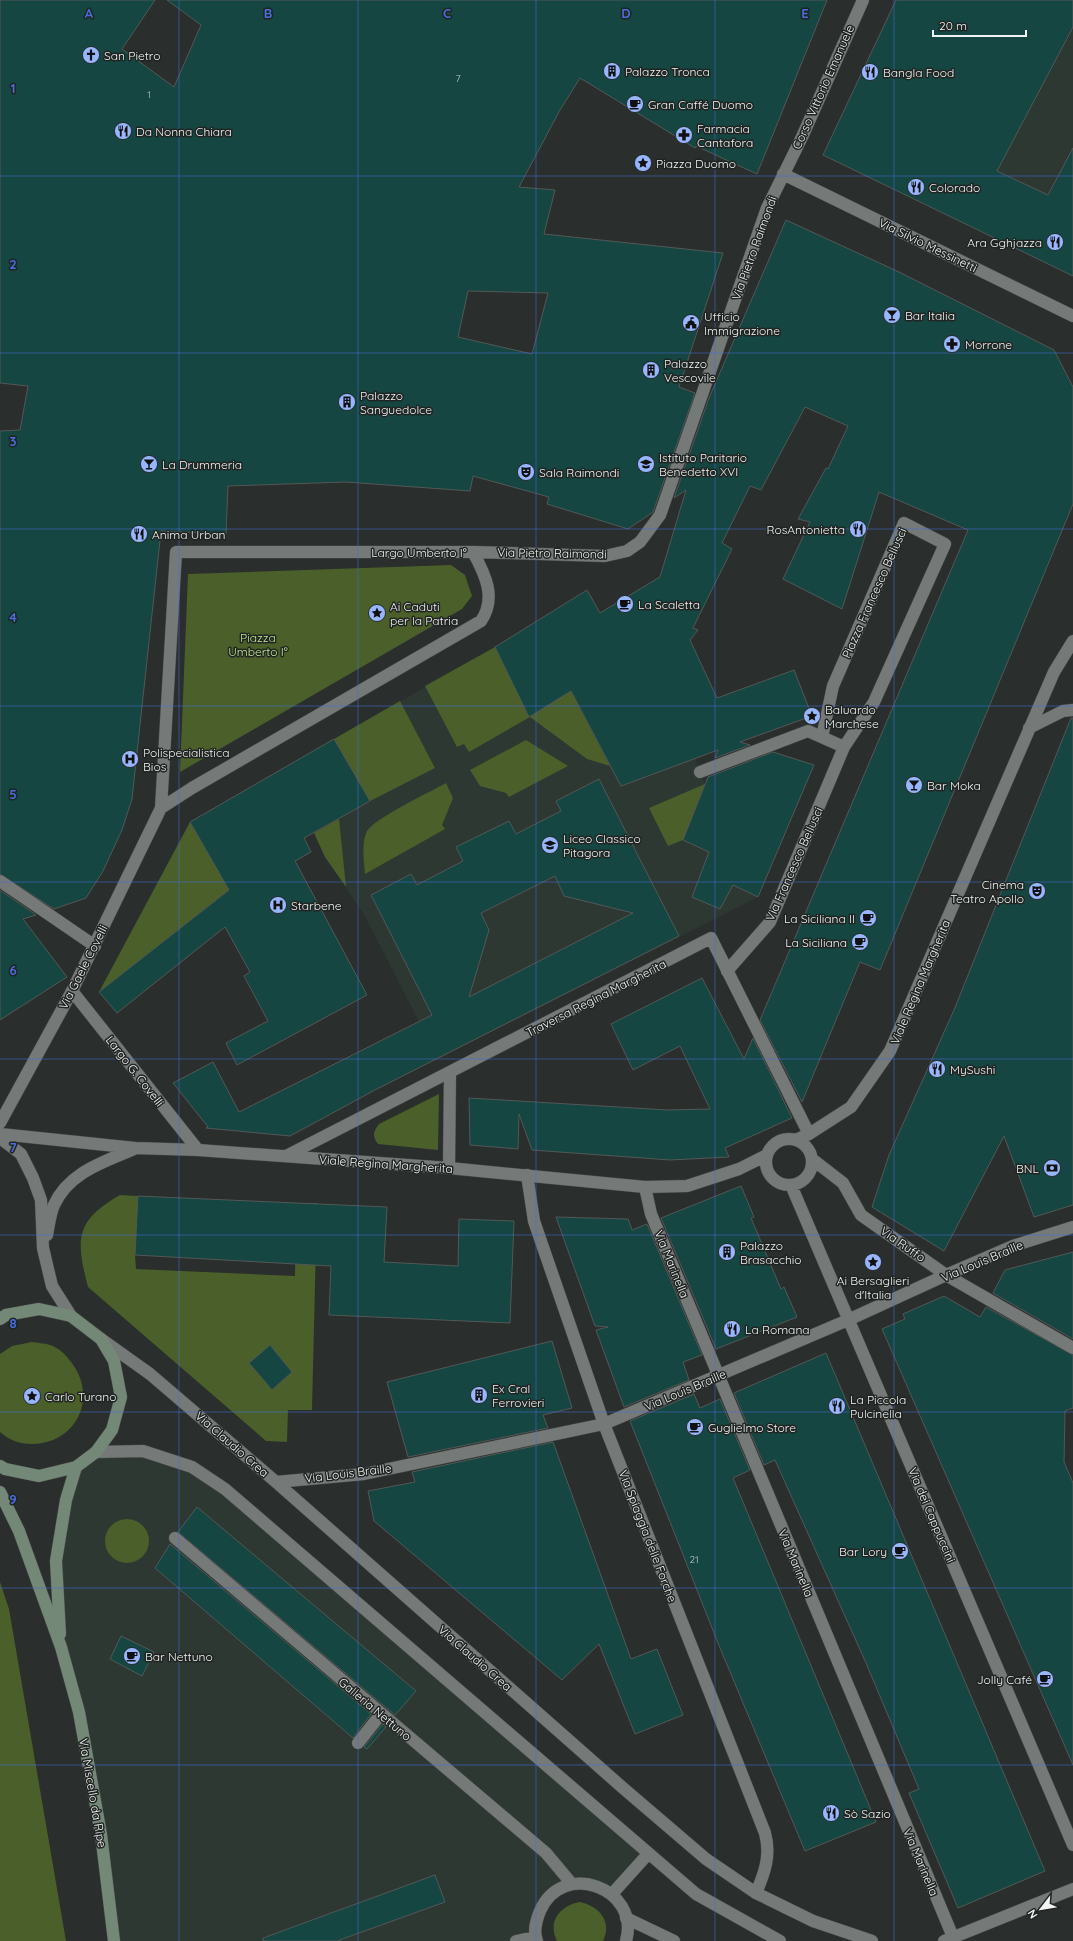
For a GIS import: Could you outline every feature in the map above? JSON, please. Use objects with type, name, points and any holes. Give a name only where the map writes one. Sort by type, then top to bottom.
[{"type":"main road","points":[[0,1319],[6,1315],[39,1309],[71,1316],[101,1339],[114,1361],[121,1397],[112,1430],[96,1452],[76,1467],[39,1476],[5,1470],[0,1466]]},
{"type":"main road","points":[[61,1648],[56,1561],[66,1500],[76,1467]]},
{"type":"main road","points":[[0,1492],[19,1531],[61,1648]]},
{"type":"main road","name":"Via Miscello da Ripe","points":[[61,1648],[79,1712],[101,1834],[114,1941]]},
{"type":"street","name":"Corso Vittorio Emanuele","points":[[783,174],[863,0]]},
{"type":"street","name":"Via Silvio Messinetti","points":[[783,174],[1073,316]]},
{"type":"street","name":"Via Pietro Raimondi","points":[[473,552],[605,556],[627,551],[640,542],[660,515],[767,208],[783,174]]},
{"type":"street","name":"Piazza Francesco Bellusci","points":[[822,737],[833,686],[904,523],[944,544],[874,702],[844,747]]},
{"type":"street","name":"Largo Umberto I°","points":[[176,552],[473,552],[487,584],[489,600],[488,612],[480,621],[192,788],[162,808],[176,552]]},
{"type":"street","name":"Viale Regina Margherita","points":[[796,1140],[810,1134],[851,1107],[890,1051],[1029,728],[1054,672],[1073,640]]},
{"type":"street","points":[[1029,728],[1063,711],[1073,710]]},
{"type":"street","points":[[700,772],[808,731],[844,747]]},
{"type":"street","name":"Via Francesco Bellusci","points":[[727,971],[770,922],[844,747]]},
{"type":"street","name":"Via Gaele Covelli","points":[[0,1123],[72,991],[162,808]]},
{"type":"street","points":[[0,881],[95,946]]},
{"type":"street","name":"Traversa Regina Margherita","points":[[285,1157],[711,938],[810,1134]]},
{"type":"street","name":"Largo G. Covelli","points":[[72,991],[198,1150]]},
{"type":"street","points":[[449,1168],[450,1073]]},
{"type":"street","name":"Viale Regina Margherita","points":[[0,1134],[135,1148],[198,1150],[449,1168],[645,1187],[687,1186],[739,1168],[767,1155]]},
{"type":"street","points":[[0,1138],[21,1154],[33,1178],[41,1200],[43,1248],[52,1286],[71,1316]]},
{"type":"street","points":[[781,1140],[796,1140],[806,1147],[812,1158],[812,1166],[807,1177],[791,1185],[781,1184],[772,1177],[766,1165],[767,1155],[773,1146],[781,1140]]},
{"type":"street","points":[[43,1248],[54,1204],[73,1178],[135,1148]]},
{"type":"street","name":"Via Ruffo","points":[[812,1158],[843,1184],[861,1215],[946,1275],[1073,1348]]},
{"type":"street","name":"Via Spiaggia delle Forche","points":[[527,1175],[534,1221],[604,1424],[765,1833],[768,1845],[768,1860],[756,1893]]},
{"type":"street","name":"Via dei Cappuccini","points":[[791,1185],[1073,1845]]},
{"type":"street","name":"Via Marinella","points":[[645,1187],[651,1214],[948,1939]]},
{"type":"street","name":"Via Louis Braille","points":[[276,1482],[364,1474],[604,1424],[718,1377],[1013,1246],[1073,1227]]},
{"type":"street","name":"Via Claudio Crea","points":[[101,1339],[150,1374],[276,1482],[706,1859],[756,1893],[812,1921],[872,1941]]},
{"type":"street","points":[[96,1452],[143,1451],[192,1466],[225,1488],[696,1894],[780,1941]]},
{"type":"street","name":"Galleria Nettuno","points":[[175,1538],[546,1853],[572,1884]]},
{"type":"street","points":[[358,1743],[381,1714]]},
{"type":"street","points":[[612,1894],[648,1854]]},
{"type":"street","points":[[516,1941],[536,1939],[535,1921],[544,1900],[556,1889],[572,1884],[592,1884],[612,1894],[622,1907],[626,1918],[626,1941]]},
{"type":"street","points":[[948,1939],[1073,1889]]},
{"type":"street","points":[[626,1918],[674,1941]]},
{"type":"shaded area","points":[[1073,5],[1073,207],[936,141]]},
{"type":"shaded area","name":"Liceo Classico Pitagora","points":[[495,647],[529,717],[571,691],[610,766],[695,758],[705,784],[781,755],[814,765],[758,897],[438,1059],[365,916],[325,857],[314,833],[370,801],[334,739]]},
{"type":"shaded area","points":[[143,1451],[192,1467],[648,1854],[612,1894],[572,1884],[544,1900],[537,1941],[114,1941],[101,1834],[61,1647],[56,1561],[76,1467],[96,1452]]},
{"type":"green space","name":"Piazza Umberto I°","points":[[451,565],[465,575],[472,596],[462,609],[180,772],[188,574]]},
{"type":"green space","points":[[495,647],[529,717],[571,691],[610,766],[587,759],[530,717],[469,752],[464,744],[457,747],[425,686]]},
{"type":"green space","points":[[400,701],[435,768],[370,801],[334,739]]},
{"type":"green space","points":[[526,740],[568,766],[509,797],[506,793],[480,786],[470,770]]},
{"type":"green space","points":[[446,783],[453,798],[442,825],[445,829],[365,874],[363,846],[367,831],[380,819],[391,812]]},
{"type":"green space","points":[[705,784],[683,840],[668,846],[649,808]]},
{"type":"green space","points":[[339,819],[346,887],[325,857],[314,833]]},
{"type":"green space","points":[[190,822],[229,890],[99,992]]},
{"type":"green space","points":[[439,1094],[438,1150],[378,1144],[374,1134],[375,1129],[379,1124]]},
{"type":"green space","points":[[120,1195],[138,1196],[135,1255],[136,1269],[295,1276],[296,1203],[317,1203],[312,1410],[288,1410],[287,1442],[266,1441],[88,1287],[81,1257],[82,1234],[86,1223],[94,1214]]},
{"type":"green space","points":[[32,1342],[50,1345],[65,1354],[79,1376],[83,1390],[83,1404],[71,1428],[60,1437],[47,1442],[31,1444],[14,1441],[0,1432],[0,1354],[12,1346]]},
{"type":"green space","points":[[123,1519],[131,1519],[136,1520],[143,1525],[148,1532],[148,1550],[143,1557],[136,1562],[123,1563],[115,1560],[108,1553],[105,1545],[105,1537],[108,1529],[115,1522]]},
{"type":"green space","points":[[0,1582],[9,1609],[66,1941],[0,1941]]},
{"type":"green space","points":[[579,1902],[598,1910],[602,1915],[606,1927],[606,1934],[603,1941],[557,1941],[554,1934],[554,1927],[557,1916],[566,1907]]},
{"type":"building","points":[[0,0],[155,0],[122,49],[174,87],[201,25],[167,0],[827,0],[757,174],[696,146],[695,148],[580,78],[560,110],[519,187],[555,190],[544,234],[723,253],[679,387],[695,393],[653,512],[628,529],[547,504],[549,497],[473,476],[470,491],[346,482],[228,486],[226,534],[161,531],[132,799],[122,830],[103,871],[86,898],[54,909],[0,874],[0,431],[20,430],[28,386],[0,383]],"holes":[[[468,291],[548,293],[532,354],[458,337]]]},
{"type":"building","points":[[896,0],[1073,0],[1073,27],[997,171],[1048,195],[1073,148],[1073,276],[823,155]]},
{"type":"building","points":[[786,220],[899,272],[1054,350],[1073,387],[1073,504],[880,970],[860,962],[802,1102],[760,1020],[968,530],[879,492],[842,609],[783,579],[810,522],[798,519],[826,468],[828,469],[848,426],[805,407],[761,490],[750,486],[722,543],[732,549],[693,628],[698,630],[690,640],[717,698],[794,670],[812,716],[740,742],[750,745],[715,758],[718,750],[621,786],[571,691],[529,717],[495,647],[587,590],[600,613],[660,577],[686,490],[674,498],[709,398]]},
{"type":"building","points":[[1071,718],[1073,718],[1073,1205],[1034,1217],[1004,1136],[944,1251],[872,1207],[889,1155],[954,1010]]},
{"type":"building","name":"Starbene","points":[[334,739],[370,801],[304,838],[311,852],[295,861],[367,995],[237,1065],[226,1043],[268,1021],[244,976],[250,972],[225,927],[117,1013],[99,992],[229,890],[190,822]]},
{"type":"building","points":[[773,752],[814,765],[758,897],[733,885],[720,909],[692,897],[709,852],[683,840],[708,777]]},
{"type":"building","points":[[599,779],[679,936],[375,1090],[290,1136],[206,1128],[208,1127],[173,1083],[213,1062],[239,1112],[432,1015],[371,895],[411,874],[417,885],[463,861],[456,847],[509,821],[516,834],[561,811],[556,801]],"holes":[[[555,876],[564,896],[633,913],[469,997],[489,930],[481,913]]]},
{"type":"building","points":[[0,890],[36,915],[23,919],[67,977],[0,1020]]},
{"type":"building","points":[[702,978],[744,1059],[753,1038],[792,1118],[725,1148],[729,1157],[670,1160],[532,1150],[519,1114],[518,1149],[470,1145],[469,1098],[668,1110],[710,1109],[680,1046],[633,1070],[611,1024]]},
{"type":"building","name":"Palazzo Brasacchio","points":[[741,1186],[754,1217],[751,1218],[781,1289],[784,1287],[797,1317],[716,1349],[661,1218]]},
{"type":"building","points":[[138,1196],[387,1207],[384,1262],[458,1266],[459,1219],[514,1221],[510,1323],[329,1315],[331,1266],[135,1255]]},
{"type":"building","points":[[556,1217],[628,1219],[632,1230],[647,1224],[702,1355],[683,1362],[689,1380],[624,1407],[596,1330],[608,1327],[595,1326]]},
{"type":"building","points":[[1073,1252],[1073,1339],[993,1293],[1005,1270]]},
{"type":"building","points":[[944,1296],[980,1317],[986,1307],[1073,1355],[1073,1408],[1065,1411],[1064,1462],[1073,1483],[1073,1765],[882,1329],[905,1319],[903,1314]]},
{"type":"building","name":"Ex Cral Ferrovieri","points":[[552,1341],[572,1408],[543,1415],[548,1428],[408,1457],[387,1382]]},
{"type":"building","points":[[270,1345],[292,1372],[272,1390],[249,1363]]},
{"type":"building","points":[[826,1353],[1045,1871],[958,1908],[909,1793],[919,1789],[866,1663],[775,1460],[764,1465],[734,1393]]},
{"type":"building","points":[[694,1394],[700,1408],[720,1399],[750,1470],[733,1478],[876,1822],[805,1851],[720,1648],[630,1421]]},
{"type":"building","points":[[553,1442],[631,1659],[657,1649],[683,1715],[635,1734],[599,1644],[562,1680],[374,1521],[368,1491],[415,1482],[412,1472]]},
{"type":"building","points":[[197,1507],[416,1691],[395,1715],[178,1532]]},
{"type":"building","points":[[170,1544],[371,1714],[353,1738],[155,1568]]},
{"type":"building","name":"Bar Nettuno","points":[[121,1636],[154,1652],[142,1676],[110,1659]]},
{"type":"building","points":[[383,1724],[386,1727],[367,1749],[364,1747]]},
{"type":"building","points":[[435,1875],[445,1902],[337,1941],[263,1941],[263,1938]]},
{"type":"place","name":"San Pietro","points":[[91,55]]},
{"type":"place","name":"Palazzo Tronca","points":[[612,71]]},
{"type":"place","name":"Bangla Food","points":[[870,72]]},
{"type":"place","name":"Gran Caffé Duomo","points":[[635,104]]},
{"type":"place","name":"Da Nonna Chiara","points":[[123,131]]},
{"type":"place","name":"Farmacia Cantafora","points":[[684,135]]},
{"type":"place","name":"Piazza Duomo","points":[[643,163]]},
{"type":"place","name":"Colorado","points":[[916,187]]},
{"type":"place","name":"Ara Gghjazza","points":[[1055,242]]},
{"type":"place","name":"Bar Italia","points":[[892,315]]},
{"type":"place","name":"Ufficio Immigrazione","points":[[691,323]]},
{"type":"place","name":"Morrone","points":[[952,344]]},
{"type":"place","name":"Palazzo Vescovile","points":[[651,370]]},
{"type":"place","name":"Palazzo Sanguedolce","points":[[347,402]]},
{"type":"place","name":"La Drummeria","points":[[149,464]]},
{"type":"place","name":"Istituto Paritario Benedetto XVI","points":[[646,464]]},
{"type":"place","name":"Sala Raimondi","points":[[526,472]]},
{"type":"place","name":"RosAntonietta","points":[[858,529]]},
{"type":"place","name":"Anima Urban","points":[[139,534]]},
{"type":"place","name":"La Scaletta","points":[[625,604]]},
{"type":"place","name":"Ai Caduti per la Patria","points":[[377,613]]},
{"type":"place","name":"Baluardo Marchese","points":[[812,716]]},
{"type":"place","name":"Polispecialistica Bios","points":[[130,759]]},
{"type":"place","name":"Bar Moka","points":[[914,785]]},
{"type":"place","name":"Liceo Classico Pitagora","points":[[550,845]]},
{"type":"place","name":"Cinema Teatro Apollo","points":[[1037,891]]},
{"type":"place","name":"Starbene","points":[[278,905]]},
{"type":"place","name":"La Siciliana II","points":[[868,918]]},
{"type":"place","name":"La Siciliana","points":[[860,942]]},
{"type":"place","name":"MySushi","points":[[937,1069]]},
{"type":"place","name":"BNL","points":[[1052,1168]]},
{"type":"place","name":"Palazzo Brasacchio","points":[[727,1252]]},
{"type":"place","name":"Ai Bersaglieri d'Italia","points":[[873,1262]]},
{"type":"place","name":"La Romana","points":[[732,1329]]},
{"type":"place","name":"Ex Cral Ferrovieri","points":[[479,1395]]},
{"type":"place","name":"Carlo Turano","points":[[32,1396]]},
{"type":"place","name":"La Piccola Pulcinella","points":[[837,1406]]},
{"type":"place","name":"Guglielmo Store","points":[[695,1427]]},
{"type":"place","name":"Bar Lory","points":[[900,1551]]},
{"type":"place","name":"Bar Nettuno","points":[[132,1656]]},
{"type":"place","name":"Jolly Café","points":[[1045,1679]]},
{"type":"place","name":"Sò Sazio","points":[[831,1813]]}]
